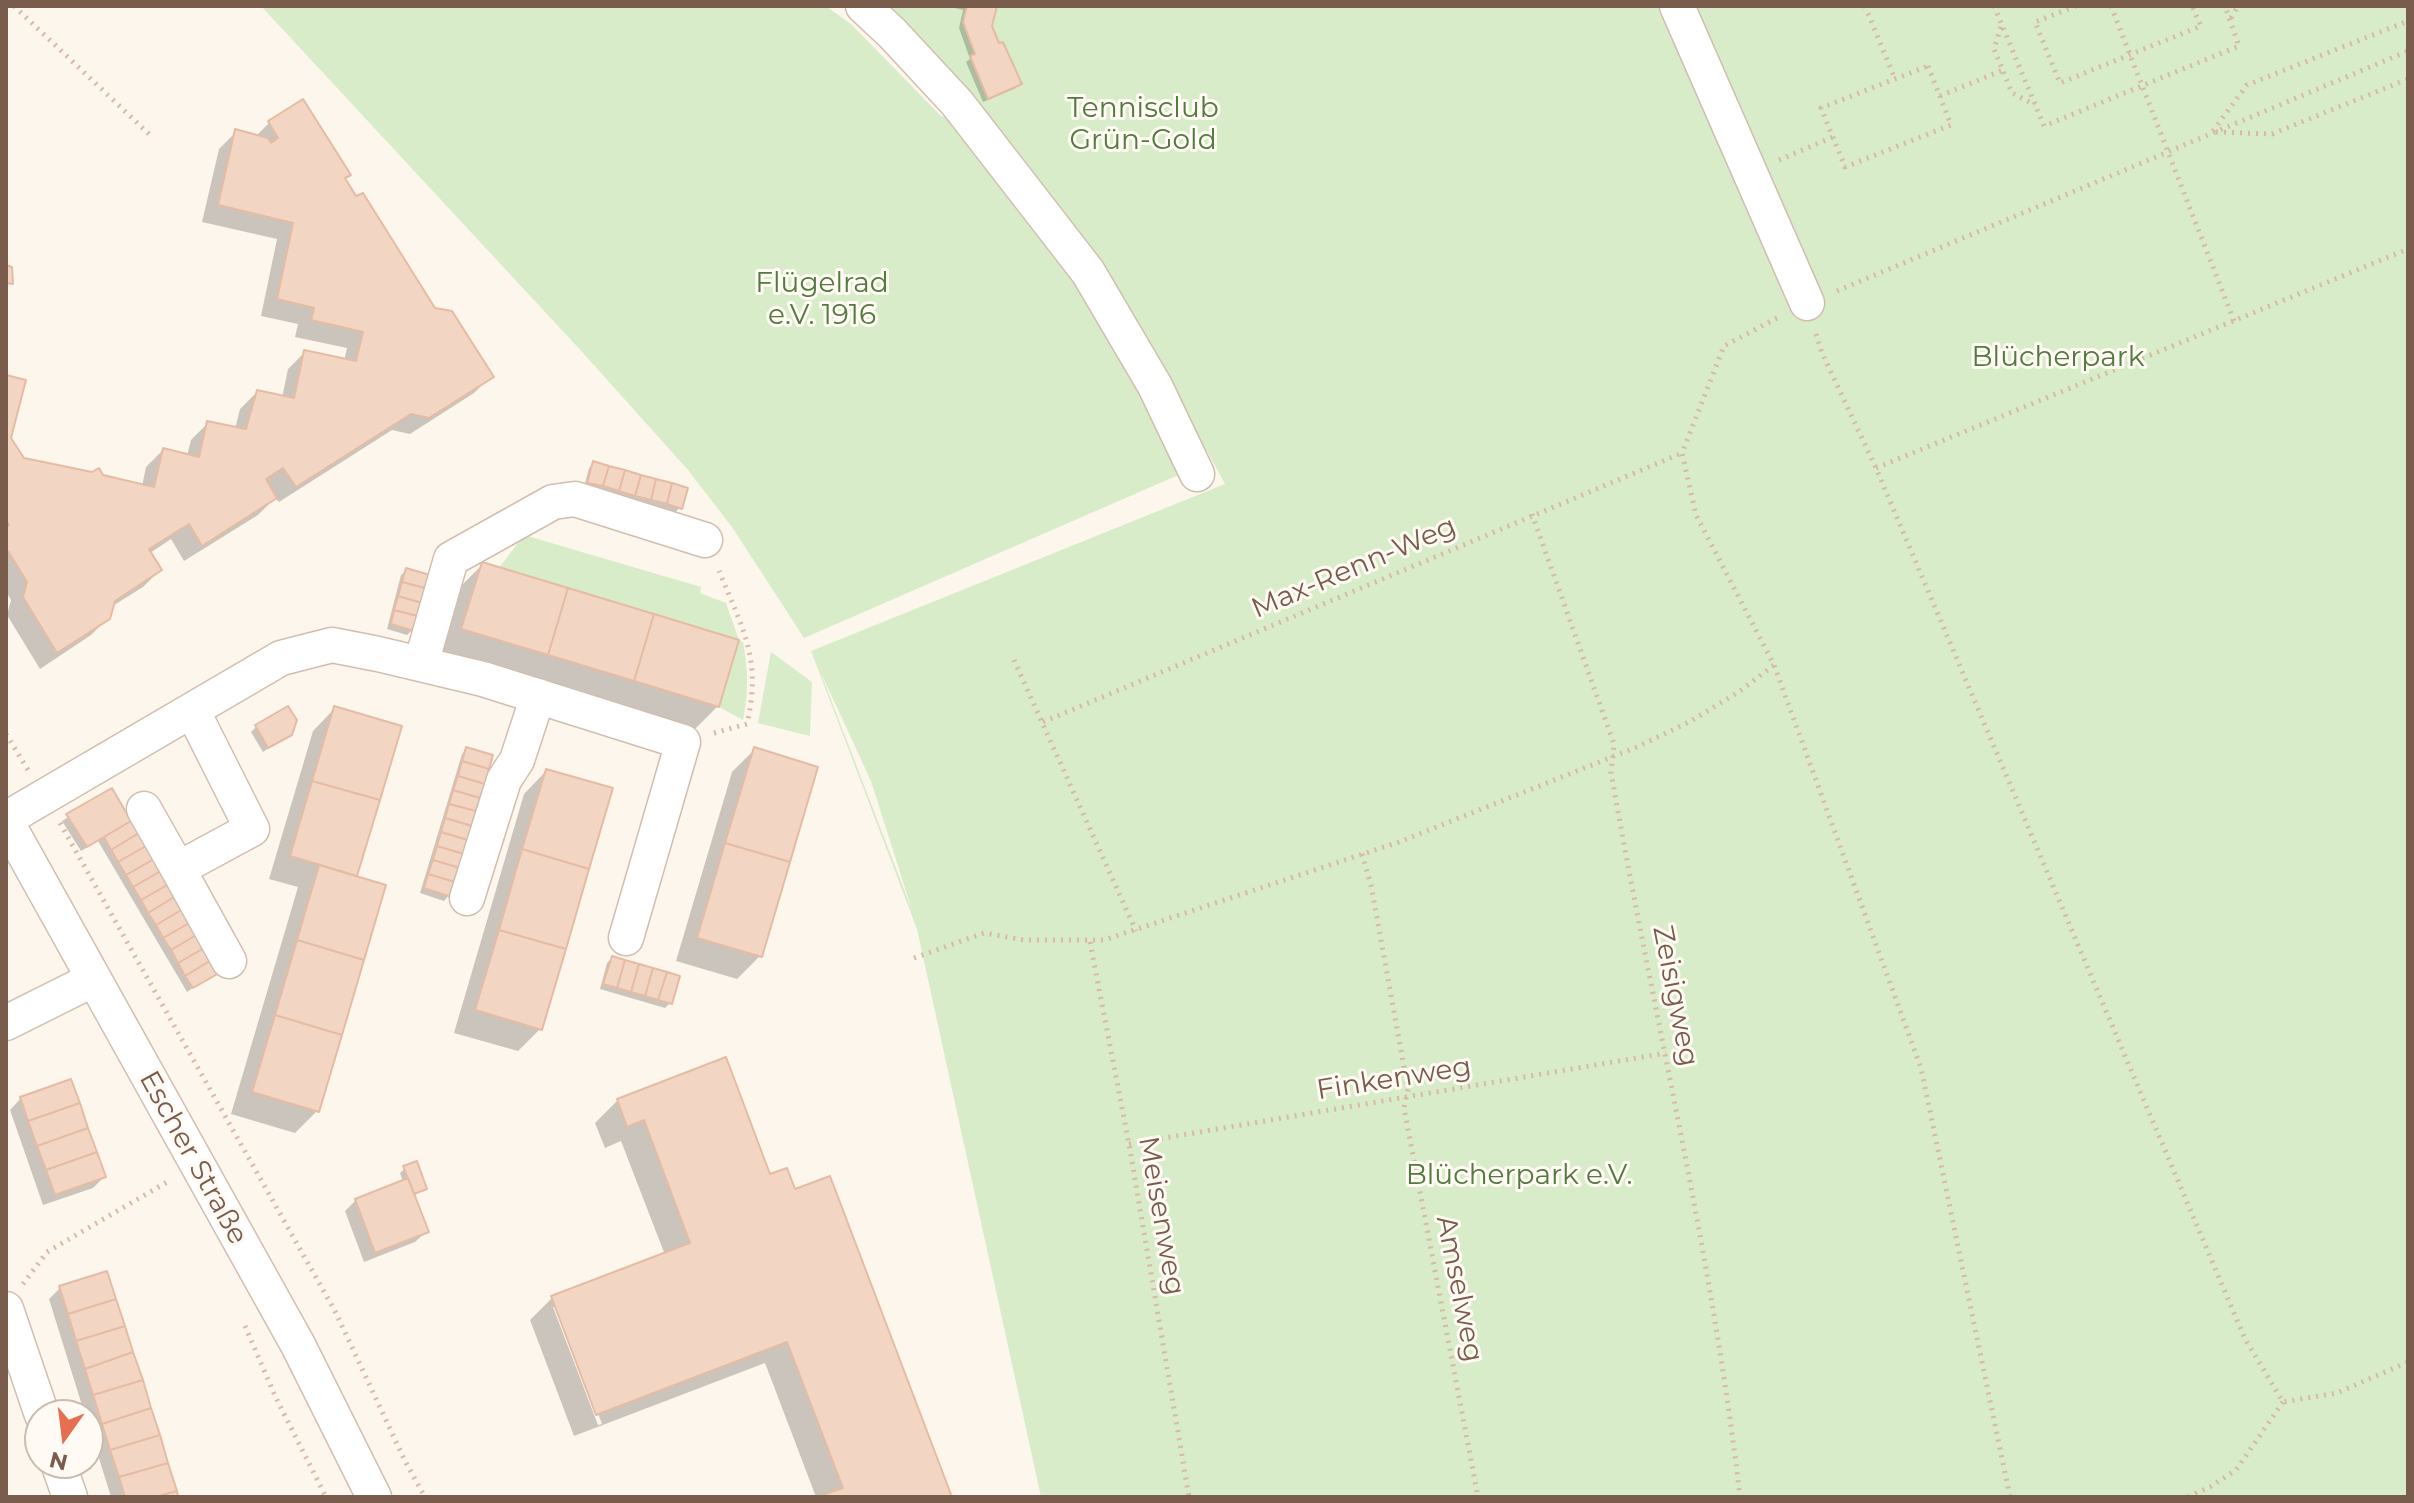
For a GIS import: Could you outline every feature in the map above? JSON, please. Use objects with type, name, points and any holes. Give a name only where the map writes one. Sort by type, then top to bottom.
[{"type":"street","points":[[863,6],[957,103],[1088,272],[1155,386],[1197,474]]},
{"type":"street","points":[[1677,6],[1807,303]]},
{"type":"street","points":[[421,664],[451,559],[553,502],[575,499],[705,540]]},
{"type":"street","name":"Escher Straße","points":[[374,1497],[298,1345],[6,820],[281,658],[332,645],[483,679],[683,742]]},
{"type":"street","points":[[467,898],[504,780],[517,760],[538,696]]},
{"type":"street","points":[[178,869],[252,829],[192,710]]},
{"type":"street","points":[[626,938],[683,742]]},
{"type":"street","points":[[144,809],[229,961]]},
{"type":"street","points":[[6,1023],[94,979]]},
{"type":"street","points":[[10,1302],[37,1399]]},
{"type":"path","points":[[14,6],[151,136]]},
{"type":"path","points":[[1865,6],[1895,79]]},
{"type":"path","points":[[1994,6],[2044,126],[2239,46],[2225,6]]},
{"type":"path","points":[[2076,6],[2035,22],[2060,83],[2201,26],[2192,6]]},
{"type":"path","points":[[2111,6],[2234,321]]},
{"type":"path","points":[[2230,19],[2238,6]]},
{"type":"path","points":[[2212,132],[2247,85],[2408,21]]},
{"type":"path","points":[[2001,27],[1994,49],[2012,93],[2036,106]]},
{"type":"path","points":[[2010,1497],[1921,1068],[1774,665],[1696,515],[1682,453],[1724,346],[1807,303],[2408,51]]},
{"type":"path","points":[[1928,66],[1940,96],[1951,125],[1845,167],[1821,108],[1928,66]]},
{"type":"path","points":[[1940,96],[2003,70]]},
{"type":"path","points":[[2212,132],[2272,134],[2408,79]]},
{"type":"path","points":[[1791,155],[1833,137]]},
{"type":"path","points":[[1876,468],[2408,249]]},
{"type":"path","points":[[1822,353],[1876,468],[2245,1339],[2283,1402]]},
{"type":"path","name":"Max-Renn-Weg","points":[[1043,722],[1682,453]]},
{"type":"path","name":"Zeisigweg","points":[[1532,514],[1614,744],[1611,772],[1666,1053],[1732,1426],[1740,1497]]},
{"type":"path","points":[[683,742],[747,724],[754,694],[748,641],[705,540]]},
{"type":"path","points":[[1014,660],[1136,931]]},
{"type":"path","points":[[914,958],[984,933],[1024,940],[1090,942],[1136,931],[1435,829],[1613,758],[1691,721],[1740,691],[1774,665]]},
{"type":"path","points":[[6,734],[45,796],[336,1313],[425,1497]]},
{"type":"path","name":"Amselweg","points":[[1362,854],[1371,885],[1397,1026],[1408,1089],[1404,1108],[1478,1497]]},
{"type":"path","name":"Meisenweg","points":[[1090,942],[1129,1144],[1189,1497]]},
{"type":"path","name":"Finkenweg","points":[[1129,1144],[1666,1053]]},
{"type":"path","points":[[159,1168],[174,1195]]},
{"type":"path","points":[[10,1302],[47,1252],[167,1182]]},
{"type":"path","points":[[244,1324],[276,1398],[326,1497]]},
{"type":"path","points":[[2188,1497],[2236,1470],[2283,1402],[2337,1393],[2408,1362]]},
{"type":"green space","name":"Flügelrad e.V. 1916","points":[[261,6],[826,6],[852,25],[942,117],[945,112],[1092,300],[1183,473],[804,638],[732,527],[688,470]]},
{"type":"green space","points":[[880,6],[2408,6],[2408,1497],[1041,1497],[917,929],[811,651],[1225,484],[1168,380]],"holes":[[[822,675],[871,781],[912,910]]]},
{"type":"green space","points":[[524,535],[701,587],[700,593],[726,603],[739,640],[499,568]]},
{"type":"green space","points":[[739,640],[743,642],[747,672],[743,720],[719,707]]},
{"type":"green space","points":[[771,652],[812,682],[810,736],[758,723]]},
{"type":"building","points":[[967,6],[997,6],[992,26],[999,43],[1003,42],[1022,84],[988,99],[970,56],[975,54],[963,22]]},
{"type":"building","points":[[303,99],[351,175],[345,178],[356,196],[363,193],[435,308],[452,311],[494,377],[429,418],[411,414],[296,487],[283,468],[266,479],[277,498],[202,546],[189,524],[149,549],[162,570],[115,601],[110,619],[57,653],[23,597],[27,582],[6,548],[6,527],[9,525],[6,520],[6,375],[26,380],[11,438],[24,458],[92,472],[99,468],[103,475],[154,487],[163,448],[199,457],[207,421],[246,429],[257,390],[294,398],[304,350],[356,361],[363,332],[311,320],[314,308],[277,299],[293,223],[218,205],[235,129],[268,138],[271,143],[278,138],[268,121]]},
{"type":"building","points":[[6,265],[12,267],[13,284],[6,283]]},
{"type":"building","points":[[593,461],[609,466],[603,486],[587,483]]},
{"type":"building","points":[[609,466],[625,470],[619,491],[603,486]]},
{"type":"building","points":[[625,470],[641,475],[635,496],[619,491]]},
{"type":"building","points":[[641,475],[656,479],[651,500],[635,496]]},
{"type":"building","points":[[656,479],[672,483],[667,504],[651,500]]},
{"type":"building","points":[[672,483],[688,488],[682,509],[667,504]]},
{"type":"building","points":[[482,562],[568,588],[548,655],[461,629]]},
{"type":"building","points":[[406,568],[430,575],[425,588],[402,582]]},
{"type":"building","points":[[402,582],[425,588],[422,603],[398,596]]},
{"type":"building","points":[[568,588],[654,614],[634,681],[548,655]]},
{"type":"building","points":[[398,596],[422,603],[418,616],[394,610]]},
{"type":"building","points":[[394,610],[418,616],[414,631],[391,624]]},
{"type":"building","points":[[654,614],[739,640],[719,707],[634,681]]},
{"type":"building","points":[[288,706],[297,720],[292,735],[268,748],[255,725]]},
{"type":"building","points":[[334,706],[402,726],[380,800],[312,781]]},
{"type":"building","points":[[466,747],[493,755],[489,769],[462,761]]},
{"type":"building","points":[[754,747],[818,767],[790,862],[725,843]]},
{"type":"building","points":[[462,761],[489,769],[485,784],[458,776]]},
{"type":"building","points":[[546,769],[613,788],[589,869],[522,849]]},
{"type":"building","points":[[458,776],[485,784],[480,798],[453,790]]},
{"type":"building","points":[[312,781],[380,800],[357,876],[290,856]]},
{"type":"building","points":[[112,788],[131,821],[87,847],[66,814]]},
{"type":"building","points":[[453,790],[480,798],[476,811],[449,804]]},
{"type":"building","points":[[449,804],[476,811],[472,826],[445,818]]},
{"type":"building","points":[[445,818],[472,826],[468,840],[441,832]]},
{"type":"building","points":[[131,821],[139,833],[111,850],[104,837]]},
{"type":"building","points":[[441,832],[468,840],[464,854],[437,846]]},
{"type":"building","points":[[139,833],[146,846],[118,862],[111,850]]},
{"type":"building","points":[[725,843],[790,862],[762,957],[697,938]]},
{"type":"building","points":[[146,846],[154,859],[126,875],[118,862]]},
{"type":"building","points":[[437,846],[464,854],[460,868],[433,860]]},
{"type":"building","points":[[522,849],[589,869],[566,949],[499,930]]},
{"type":"building","points":[[154,859],[161,871],[133,887],[126,875]]},
{"type":"building","points":[[433,860],[460,868],[455,882],[428,874]]},
{"type":"building","points":[[319,865],[386,885],[364,960],[297,940]]},
{"type":"building","points":[[161,871],[169,884],[141,900],[133,887]]},
{"type":"building","points":[[428,874],[455,882],[451,897],[424,888]]},
{"type":"building","points":[[169,884],[176,896],[148,913],[141,900]]},
{"type":"building","points":[[176,896],[183,909],[156,925],[148,913]]},
{"type":"building","points":[[183,909],[191,922],[163,938],[156,925]]},
{"type":"building","points":[[191,922],[198,934],[171,950],[163,938]]},
{"type":"building","points":[[499,930],[566,949],[542,1030],[475,1010]]},
{"type":"building","points":[[198,934],[206,947],[178,963],[171,950]]},
{"type":"building","points":[[297,940],[364,960],[342,1035],[275,1015]]},
{"type":"building","points":[[206,947],[213,959],[185,976],[178,963]]},
{"type":"building","points":[[612,956],[625,960],[617,988],[603,984]]},
{"type":"building","points":[[213,959],[221,972],[193,988],[185,976]]},
{"type":"building","points":[[625,960],[639,964],[631,992],[617,988]]},
{"type":"building","points":[[639,964],[653,968],[645,996],[631,992]]},
{"type":"building","points":[[653,968],[667,972],[658,1000],[645,996]]},
{"type":"building","points":[[667,972],[680,976],[672,1004],[658,1000]]},
{"type":"building","points":[[275,1015],[342,1035],[319,1112],[252,1092]]},
{"type":"building","points":[[726,1057],[770,1174],[787,1168],[795,1189],[830,1176],[952,1497],[826,1497],[825,1494],[843,1488],[787,1342],[596,1415],[551,1296],[690,1243],[644,1120],[627,1127],[617,1099]]},
{"type":"building","points":[[71,1079],[80,1103],[28,1121],[20,1097]]},
{"type":"building","points":[[80,1103],[88,1128],[37,1146],[28,1121]]},
{"type":"building","points":[[88,1128],[97,1152],[46,1170],[37,1146]]},
{"type":"building","points":[[97,1152],[106,1177],[55,1195],[46,1170]]},
{"type":"building","points":[[417,1161],[427,1189],[414,1194],[403,1166]]},
{"type":"building","points":[[408,1178],[429,1232],[375,1253],[355,1199]]},
{"type":"building","points":[[107,1271],[116,1299],[68,1314],[59,1286]]},
{"type":"building","points":[[116,1299],[125,1326],[76,1341],[68,1314]]},
{"type":"building","points":[[125,1326],[133,1352],[85,1369],[76,1341]]},
{"type":"building","points":[[133,1352],[143,1380],[93,1395],[85,1369]]},
{"type":"building","points":[[143,1380],[151,1408],[104,1423],[104,1399],[94,1399],[93,1395]]},
{"type":"building","points":[[151,1408],[160,1435],[110,1450],[104,1423]]},
{"type":"building","points":[[160,1435],[168,1463],[119,1477],[110,1450]]},
{"type":"building","points":[[168,1463],[177,1491],[155,1497],[125,1497],[119,1477]]},
{"type":"building","points":[[177,1491],[178,1497],[155,1497]]},
{"type":"park label","name":"Tennisclub Grün-Gold","points":[[1143,125]]},
{"type":"park label","name":"Blücherpark","points":[[2058,358]]},
{"type":"park label","name":"Blücherpark e.V.","points":[[1519,1176]]}]
